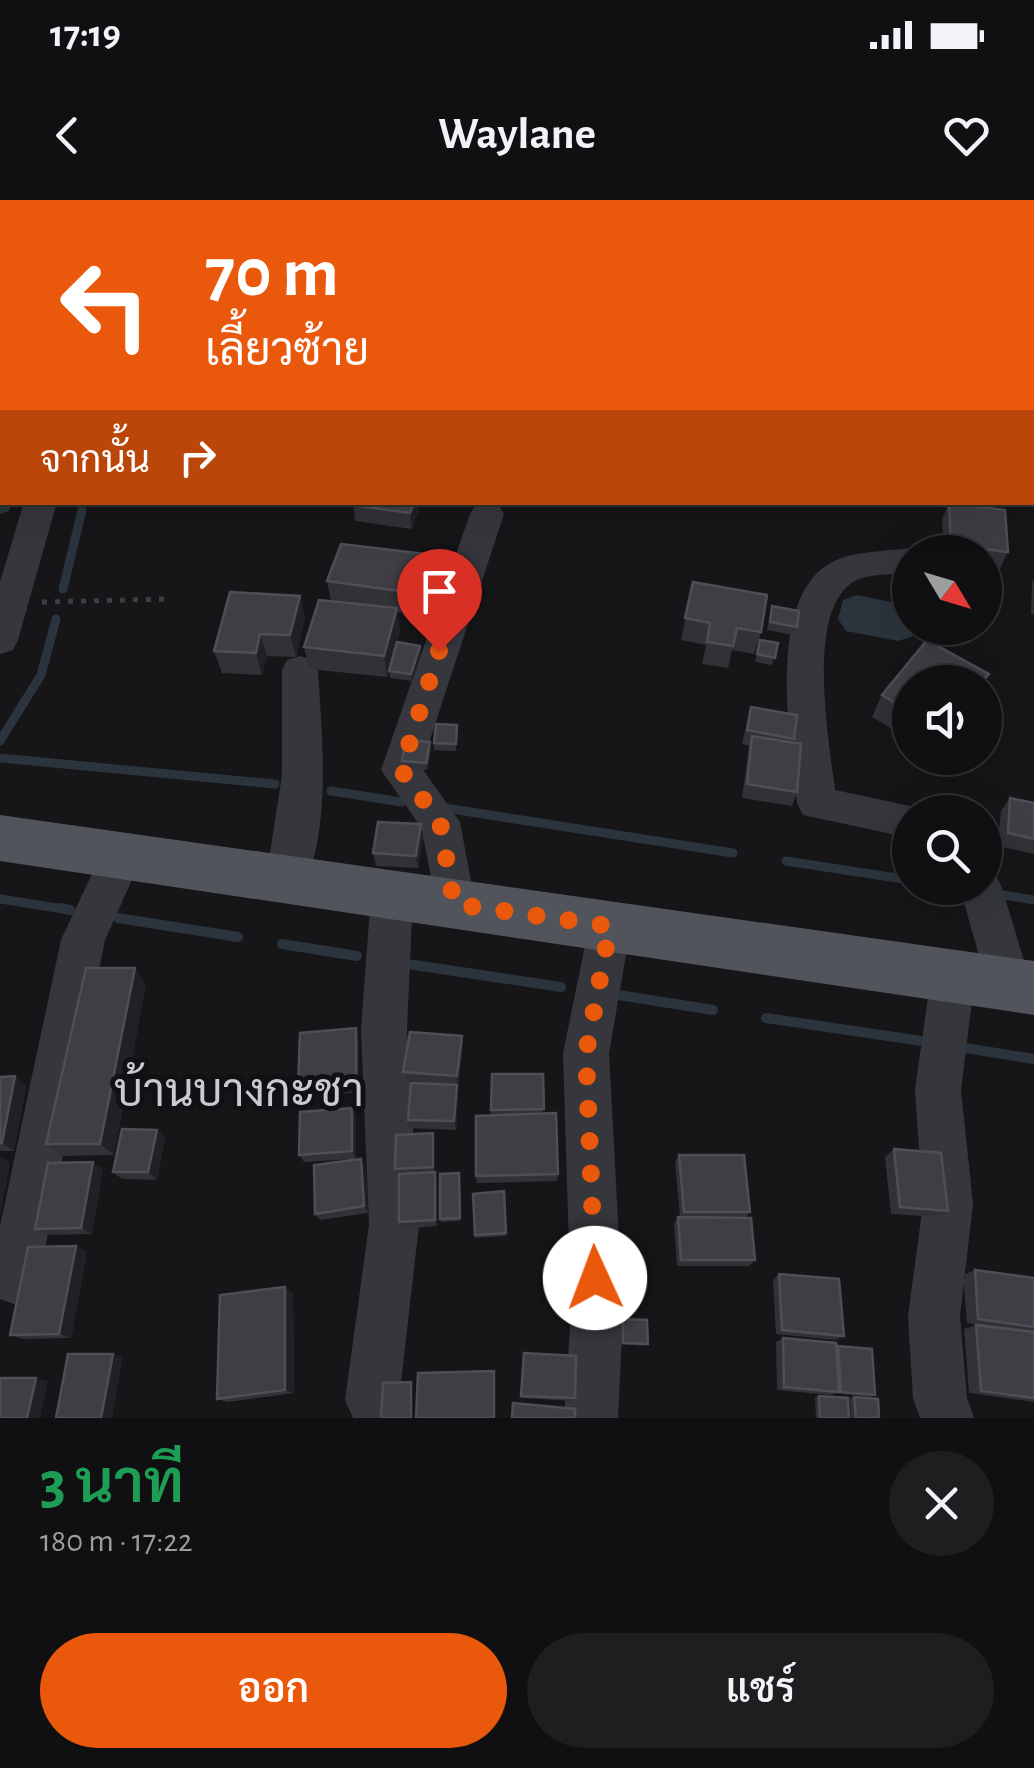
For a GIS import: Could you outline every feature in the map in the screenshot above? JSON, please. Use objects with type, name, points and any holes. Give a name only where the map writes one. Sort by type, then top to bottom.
[{"type":"main road","points":[[0,838],[1022,986]]},
{"type":"street","points":[[0,640],[40,505]]},
{"type":"street","points":[[454,904],[440,822],[401,770],[486,514]]},
{"type":"street","points":[[892,560],[860,566],[834,578],[814,606],[804,690],[817,803],[892,818]]},
{"type":"street","points":[[287,879],[301,818],[305,777],[300,670]]},
{"type":"street","points":[[14,1279],[82,940],[122,856]]},
{"type":"street","points":[[372,1400],[394,1224],[384,1029],[392,894]]},
{"type":"street","points":[[989,905],[1022,986]]},
{"type":"street","points":[[591,1418],[596,1313],[586,1053],[610,926]]},
{"type":"street","points":[[947,1418],[940,1398],[934,1316],[948,1204],[938,1090],[953,976]]},
{"type":"path","points":[[14,603],[168,598]]},
{"type":"shaded area","points":[[857,595],[892,602],[892,640],[846,631],[838,619],[843,600]]},
{"type":"building","points":[[352,505],[413,505],[410,513]]},
{"type":"building","points":[[949,505],[1005,510],[1008,552],[1002,551],[1002,535],[951,535]]},
{"type":"building","points":[[341,544],[426,554],[414,593],[327,581]]},
{"type":"building","points":[[693,582],[767,595],[761,632],[737,628],[733,646],[707,642],[710,623],[685,618]]},
{"type":"building","points":[[230,592],[300,596],[290,635],[260,634],[256,653],[214,651]]},
{"type":"building","points":[[319,600],[397,608],[384,656],[304,647]]},
{"type":"building","points":[[772,606],[799,611],[797,627],[770,622]]},
{"type":"building","points":[[760,640],[778,643],[775,658],[757,654]]},
{"type":"building","points":[[397,642],[420,646],[411,674],[389,671]]},
{"type":"building","points":[[923,645],[936,645],[973,665],[907,665]]},
{"type":"building","points":[[892,683],[892,701],[882,695]]},
{"type":"building","points":[[751,707],[797,715],[794,739],[747,730]]},
{"type":"building","points":[[436,724],[457,725],[456,744],[434,743]]},
{"type":"building","points":[[752,736],[801,744],[797,792],[747,784]]},
{"type":"building","points":[[406,740],[430,742],[426,763],[402,761]]},
{"type":"building","points":[[1010,798],[1034,803],[1034,839],[1008,833]]},
{"type":"building","points":[[378,822],[421,824],[416,856],[373,853]]},
{"type":"building","points":[[86,968],[135,968],[100,1144],[46,1144]]},
{"type":"building","points":[[356,1028],[356,1083],[298,1088],[300,1033]]},
{"type":"building","points":[[410,1032],[462,1036],[457,1076],[403,1072]]},
{"type":"building","points":[[492,1074],[543,1074],[544,1109],[491,1110]]},
{"type":"building","points":[[15,1076],[2,1143],[0,1143],[0,1077]]},
{"type":"building","points":[[411,1083],[457,1085],[454,1121],[408,1120]]},
{"type":"building","points":[[352,1108],[352,1151],[299,1155],[300,1112]]},
{"type":"building","points":[[556,1113],[558,1174],[476,1176],[476,1116]]},
{"type":"building","points":[[122,1129],[157,1130],[148,1172],[113,1172]]},
{"type":"building","points":[[433,1133],[433,1167],[395,1169],[396,1135]]},
{"type":"building","points":[[894,1149],[941,1153],[948,1211],[900,1207]]},
{"type":"building","points":[[679,1155],[744,1155],[750,1212],[684,1212]]},
{"type":"building","points":[[361,1159],[364,1206],[315,1214],[314,1165]]},
{"type":"building","points":[[93,1162],[81,1228],[35,1229],[48,1163]]},
{"type":"building","points":[[435,1172],[435,1220],[399,1222],[399,1174]]},
{"type":"building","points":[[459,1173],[460,1218],[440,1219],[440,1174]]},
{"type":"building","points":[[504,1191],[506,1233],[475,1235],[473,1194]]},
{"type":"building","points":[[678,1217],[751,1218],[755,1260],[681,1260]]},
{"type":"building","points":[[76,1246],[59,1334],[10,1335],[28,1247]]},
{"type":"building","points":[[975,1270],[1034,1278],[1034,1327],[978,1319]]},
{"type":"building","points":[[779,1274],[839,1279],[844,1336],[782,1330]]},
{"type":"building","points":[[285,1287],[285,1390],[217,1399],[220,1295]]},
{"type":"building","points":[[623,1319],[647,1320],[648,1344],[623,1343]]},
{"type":"building","points":[[976,1325],[1034,1332],[1034,1398],[981,1391]]},
{"type":"building","points":[[783,1338],[836,1343],[839,1392],[784,1387]]},
{"type":"building","points":[[838,1346],[872,1349],[875,1395],[841,1392]]},
{"type":"building","points":[[524,1353],[576,1356],[575,1398],[521,1396]]},
{"type":"building","points":[[68,1354],[113,1354],[101,1418],[56,1418]]},
{"type":"building","points":[[494,1371],[494,1418],[416,1418],[418,1373]]},
{"type":"building","points":[[0,1378],[36,1378],[27,1418],[0,1418]]},
{"type":"building","points":[[411,1382],[411,1418],[381,1418],[383,1383]]},
{"type":"building","points":[[819,1396],[848,1398],[849,1418],[820,1418]]},
{"type":"building","points":[[854,1397],[878,1399],[879,1418],[856,1418]]},
{"type":"building","points":[[513,1403],[575,1409],[575,1418],[512,1418]]},
{"type":"waterway","points":[[81,513],[83,505]]},
{"type":"waterway","points":[[63,589],[82,510]]},
{"type":"waterway","points":[[0,741],[41,675],[56,619]]},
{"type":"waterway","points":[[0,758],[275,784]]},
{"type":"waterway","points":[[331,791],[402,802]]},
{"type":"waterway","points":[[445,808],[733,853]]},
{"type":"waterway","points":[[786,861],[892,877]]},
{"type":"waterway","points":[[1002,895],[1034,900]]},
{"type":"waterway","points":[[0,899],[70,910],[60,908]]},
{"type":"waterway","points":[[118,918],[238,937]]},
{"type":"waterway","points":[[282,944],[357,956]]},
{"type":"waterway","points":[[401,963],[561,987]]},
{"type":"waterway","points":[[612,994],[713,1010]]},
{"type":"waterway","points":[[766,1018],[922,1041]]},
{"type":"waterway","points":[[965,1048],[1034,1059]]},
{"type":"district","name":"บ้านบางกะชา","points":[[239,1092]]},
{"type":"route","points":[[439,651],[401,770],[440,822],[454,904],[610,926],[586,1053],[595,1278]]}]
